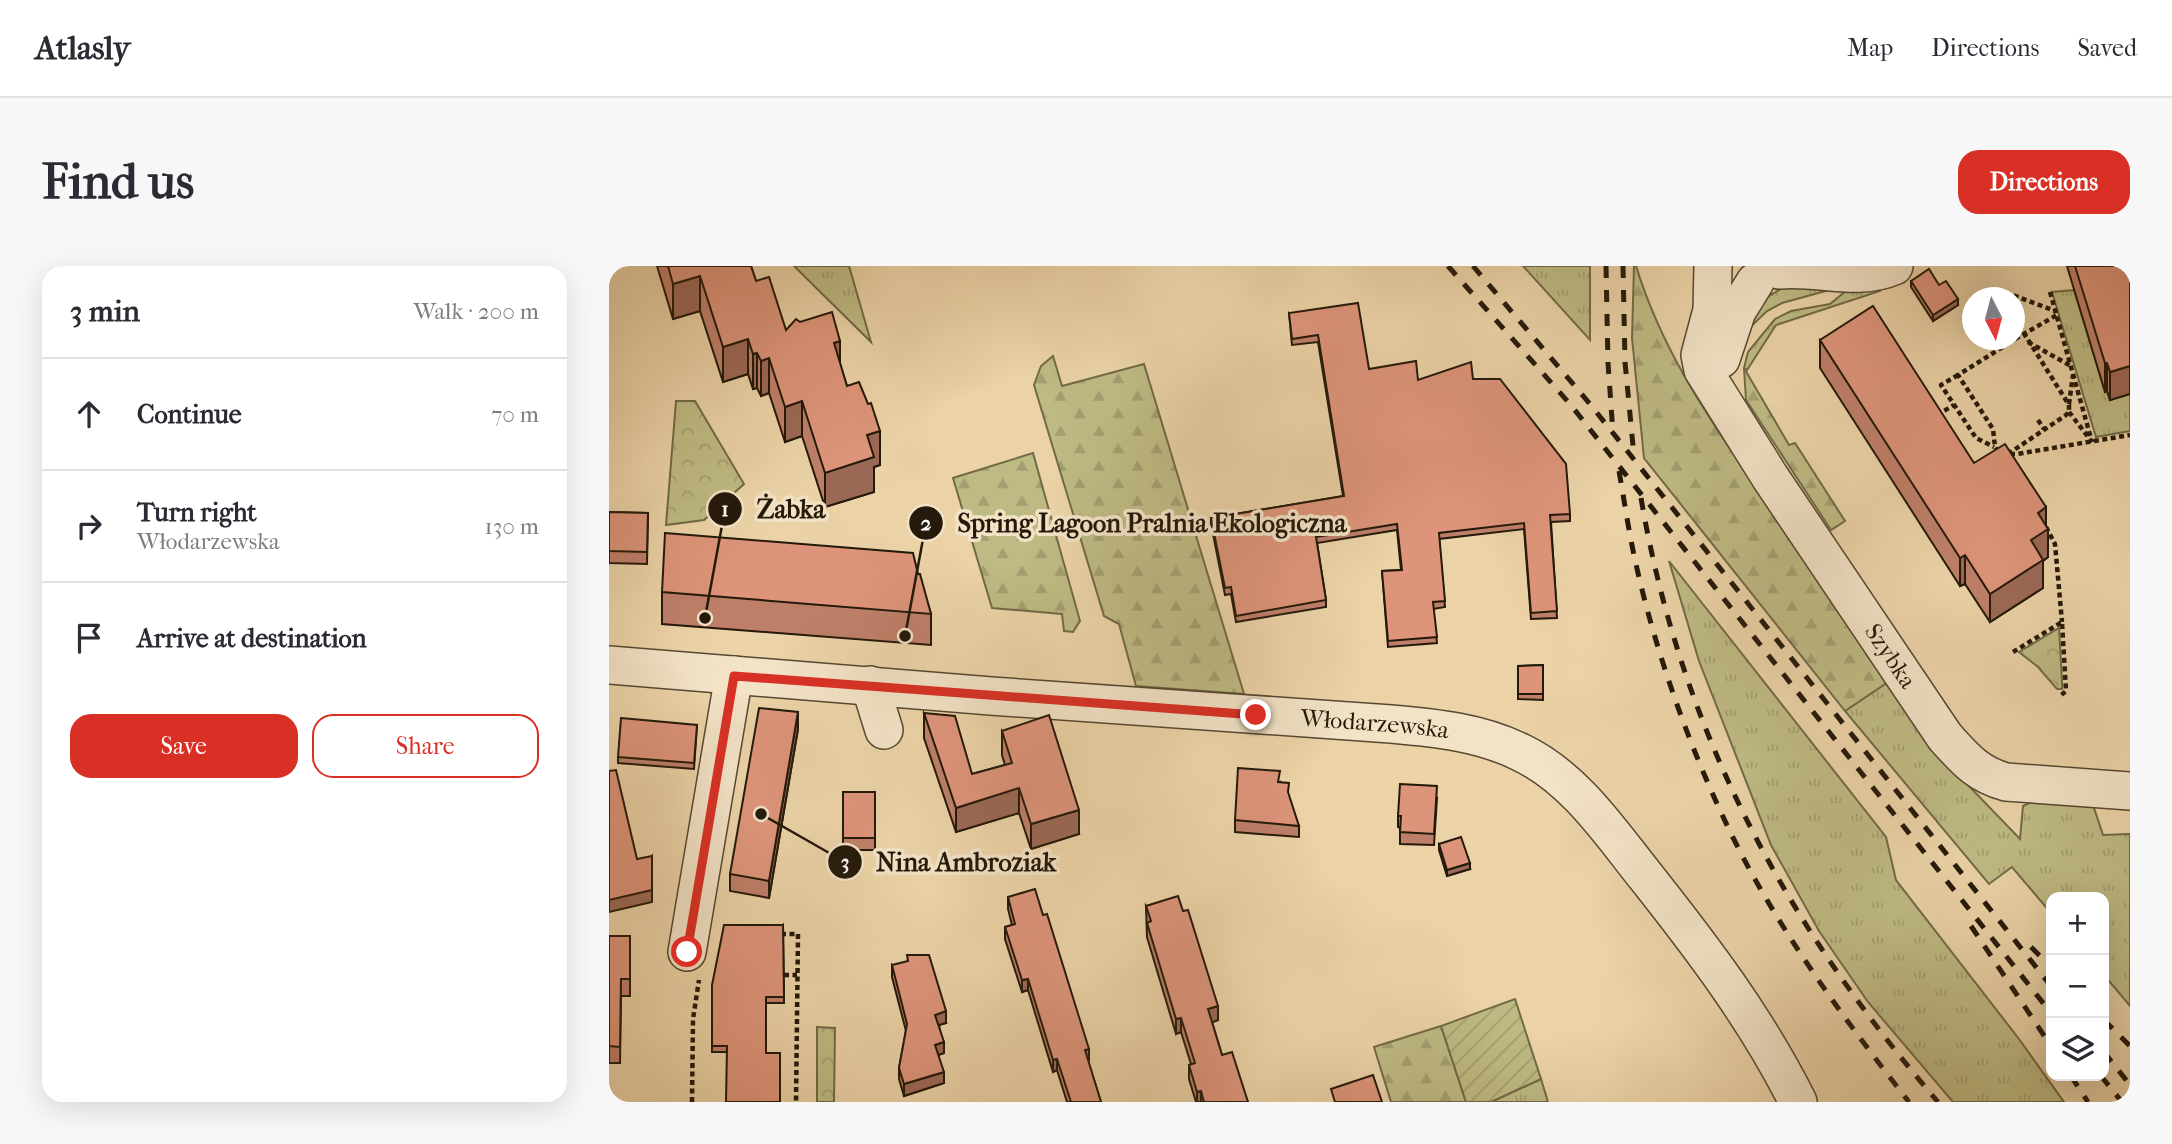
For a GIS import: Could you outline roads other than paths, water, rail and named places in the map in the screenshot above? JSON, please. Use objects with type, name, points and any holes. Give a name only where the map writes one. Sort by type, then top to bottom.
[{"type":"street","points":[[1714,266],[1731,278],[1799,268],[1844,274],[1877,273],[1894,266]]},
{"type":"street","name":"Szybka","points":[[1714,266],[1712,310],[1700,355],[1703,370],[1725,408],[1945,737],[1982,774],[2006,782],[2130,791]]},
{"type":"street","name":"Szybka","points":[[1725,408],[1718,366],[1737,311],[1773,273]]},
{"type":"street","name":"Włodarzewska","points":[[609,665],[870,685],[1079,717],[1436,729],[1489,739],[1521,752],[1553,772],[1601,820],[1683,923],[1741,1002],[1774,1054],[1798,1102]]},
{"type":"street","points":[[687,952],[734,676]]},
{"type":"street","points":[[870,685],[884,730]]},
{"type":"railway","points":[[1448,266],[1570,404],[2046,1007]]},
{"type":"railway","points":[[1473,266],[1590,404],[2046,980]]},
{"type":"railway","points":[[1606,266],[1613,433]]},
{"type":"railway","points":[[1623,266],[1625,362],[1634,456]]},
{"type":"railway","points":[[1619,471],[1643,595],[1682,719],[1715,800],[1752,874],[1787,934],[1846,1019],[1909,1102]]},
{"type":"railway","points":[[1641,498],[1659,584],[1683,666],[1712,745],[1747,821],[1787,894],[1833,965],[1883,1034],[1938,1102]]},
{"type":"railway","points":[[1971,926],[2046,1038]]},
{"type":"railway","points":[[2031,947],[2046,962]]},
{"type":"railway","points":[[2109,1025],[2130,1046]]},
{"type":"railway","points":[[2109,1058],[2130,1085]]},
{"type":"railway","points":[[2074,1081],[2088,1102]]},
{"type":"railway","points":[[2105,1081],[2122,1102]]},
{"type":"place","name":"Żabka","points":[[705,618]]},
{"type":"place","name":"Spring Lagoon Pralnia Ekologiczna","points":[[905,636]]},
{"type":"place","name":"Nina Ambroziak","points":[[761,814]]}]
